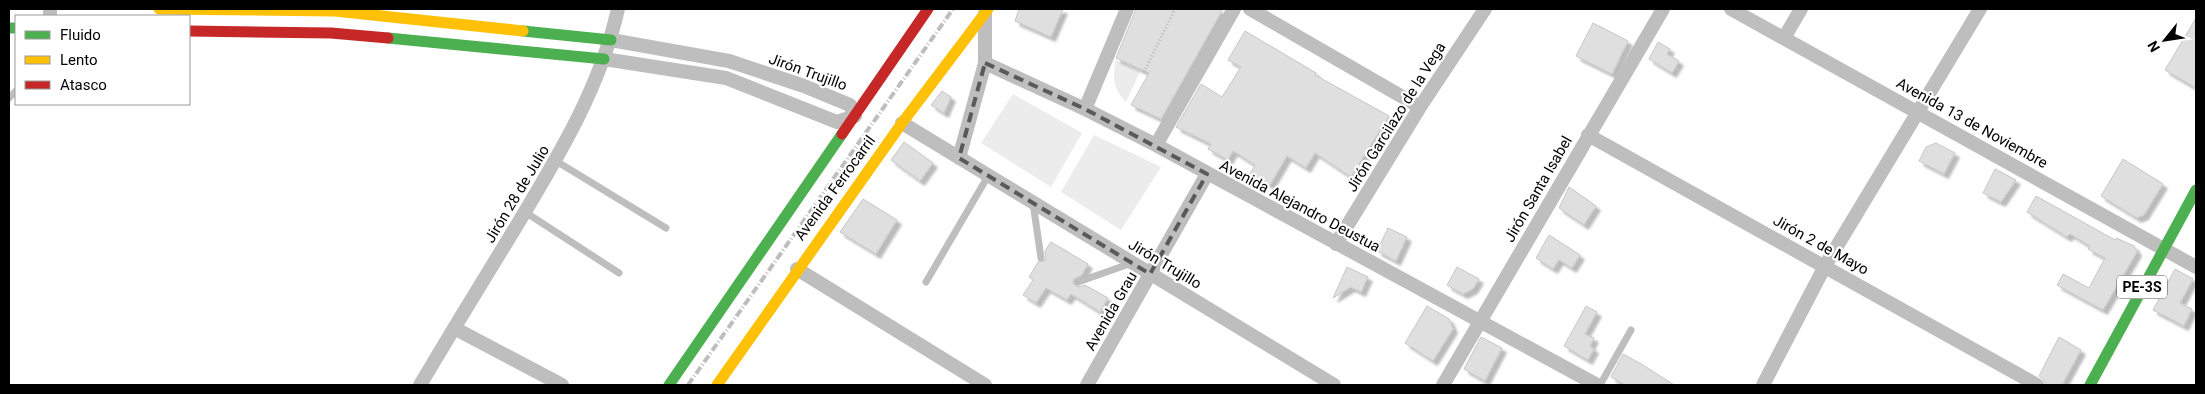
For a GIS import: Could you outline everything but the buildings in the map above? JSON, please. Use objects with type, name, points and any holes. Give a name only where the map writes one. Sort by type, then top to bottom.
[{"type":"main road","name":"Jirón Trujillo","points":[[159,9],[335,10],[611,40]]},
{"type":"main road","points":[[865,100],[928,9]]},
{"type":"main road","name":"Avenida Ferrocarril","points":[[716,385],[797,269],[985,10]]},
{"type":"main road","points":[[190,31],[331,33],[604,59]]},
{"type":"main road","name":"Avenida Ferrocarril","points":[[669,385],[839,128]]},
{"type":"main road","name":"PE-3S","points":[[2090,385],[2196,190]]},
{"type":"street","name":"Jirón 28 de Julio","points":[[420,385],[565,145],[604,59],[611,40],[618,9]]},
{"type":"street","points":[[1085,109],[1127,9]]},
{"type":"street","points":[[1156,145],[1234,9]]},
{"type":"street","points":[[1250,9],[1420,107]]},
{"type":"street","name":"Jirón Garcilazo de la Vega","points":[[1336,244],[1420,107],[1485,9]]},
{"type":"street","name":"Jirón Santa Isabel","points":[[1443,385],[1588,134],[1663,9]]},
{"type":"street","name":"Avenida 13 de Noviembre","points":[[1731,9],[2196,267]]},
{"type":"street","points":[[1784,38],[1801,9]]},
{"type":"street","points":[[1763,385],[1825,266],[1980,9]]},
{"type":"street","points":[[331,33],[335,10]]},
{"type":"street","name":"Avenida Ferrocarril","points":[[959,158],[985,63],[985,10]]},
{"type":"street","name":"Jirón Trujillo","points":[[611,40],[728,61],[804,86],[852,110]]},
{"type":"street","points":[[604,59],[726,78],[839,128],[852,110],[865,100]]},
{"type":"street","name":"Avenida Alejandro Deustua","points":[[985,63],[1085,109],[1156,145],[1599,385]]},
{"type":"street","name":"Jirón Trujillo","points":[[902,123],[1334,385]]},
{"type":"street","name":"Jirón 2 de Mayo","points":[[1588,134],[2037,385]]},
{"type":"street","name":"Avenida Grau","points":[[1087,385],[1207,174]]},
{"type":"street","points":[[797,269],[985,385]]},
{"type":"street","points":[[454,328],[562,385]]},
{"type":"lane","points":[[556,161],[666,228]]},
{"type":"lane","points":[[926,282],[988,176]]},
{"type":"lane","points":[[1033,203],[1041,258]]},
{"type":"lane","points":[[525,212],[619,272]]},
{"type":"lane","points":[[1078,282],[1132,263]]},
{"type":"lane","points":[[1599,385],[1631,330]]},
{"type":"path","points":[[1144,72],[1175,9]]},
{"type":"highlighted area","points":[[985,63],[1085,109],[1207,174],[1150,274],[959,158]]},
{"type":"shaded area","points":[[1116,60],[1140,72],[1126,102],[1116,87],[1114,72]]},
{"type":"shaded area","points":[[1013,94],[1082,133],[1051,187],[981,143]]},
{"type":"shaded area","points":[[1094,135],[1161,167],[1121,230],[1061,192]]},
{"type":"railway","points":[[688,385],[953,9]]},
{"type":"traffic: fast","points":[[9,28],[15,28]]},
{"type":"traffic: fast","points":[[523,31],[611,40]]},
{"type":"traffic: fast","points":[[388,38],[604,59]]},
{"type":"traffic: fast","points":[[669,385],[842,134]]},
{"type":"traffic: fast","points":[[2090,385],[2196,190]]},
{"type":"traffic: slow","points":[[159,9],[335,11],[523,31]]},
{"type":"traffic: slow","points":[[717,385],[902,123],[988,9]]},
{"type":"traffic: jam","points":[[842,134],[928,9]]},
{"type":"traffic: jam","points":[[190,31],[331,33],[388,38]]}]
